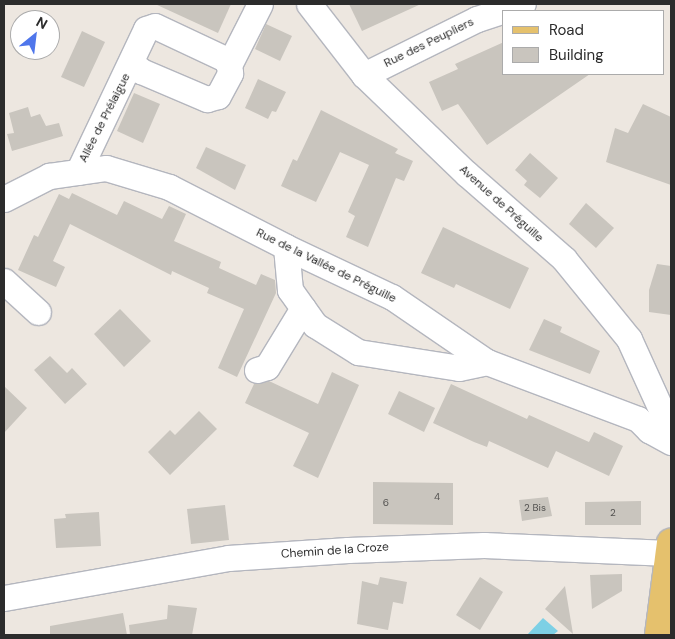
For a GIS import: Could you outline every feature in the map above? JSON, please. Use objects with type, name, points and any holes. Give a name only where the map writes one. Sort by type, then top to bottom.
[{"type":"main road","points":[[659,635],[667,604],[670,548]]},
{"type":"street","name":"Allée de Prélaigue","points":[[229,65],[260,4]]},
{"type":"street","name":"Avenue de Préguille","points":[[309,4],[364,75],[467,174],[564,259],[629,339],[667,415]]},
{"type":"street","name":"Rue des Peupliers","points":[[505,10],[523,4]]},
{"type":"street","name":"Rue des Peupliers","points":[[364,75],[477,19],[502,11]]},
{"type":"street","name":"Allée de Prélaigue","points":[[78,172],[133,64],[146,29],[155,26],[225,59],[229,65],[230,73],[218,96],[207,99],[141,71],[133,64]]},
{"type":"street","name":"Rue de la Vallée de Préguille","points":[[4,199],[49,176],[106,168],[169,187],[286,247],[392,296],[487,362],[638,419],[649,430],[671,442]]},
{"type":"street","points":[[286,247],[290,290],[315,325],[358,352],[459,368],[487,362]]},
{"type":"street","points":[[4,281],[38,312]]},
{"type":"street","points":[[257,370],[267,367],[303,308]]},
{"type":"street","points":[[638,419],[667,415]]},
{"type":"street","name":"Chemin de la Croze","points":[[4,598],[228,558],[484,545],[670,548]]},
{"type":"water","points":[[543,618],[558,631],[553,635],[527,635]]},
{"type":"building","points":[[155,4],[231,4],[218,33]]},
{"type":"building","points":[[349,4],[421,4],[362,31]]},
{"type":"building","points":[[266,24],[292,36],[280,61],[255,49]]},
{"type":"building","points":[[82,31],[105,42],[84,87],[61,77]]},
{"type":"building","points":[[502,43],[502,75],[589,75],[487,145],[458,104],[442,111],[429,82],[458,69],[455,64]]},
{"type":"building","points":[[258,79],[286,92],[276,112],[272,111],[268,119],[245,108]]},
{"type":"building","points":[[134,93],[160,104],[143,143],[117,131]]},
{"type":"building","points":[[643,104],[671,117],[671,185],[606,162],[615,128],[628,133]]},
{"type":"building","points":[[28,107],[31,117],[40,114],[46,126],[59,123],[63,136],[12,151],[7,134],[14,133],[9,113]]},
{"type":"building","points":[[321,110],[398,149],[395,153],[413,161],[404,181],[396,178],[368,247],[346,237],[355,216],[348,212],[369,165],[340,152],[316,202],[281,186],[293,159],[297,161]]},
{"type":"building","points":[[206,147],[246,165],[235,190],[196,168]]},
{"type":"building","points":[[530,153],[558,178],[540,198],[524,185],[527,181],[515,170]]},
{"type":"building","points":[[72,193],[117,215],[124,201],[162,219],[169,206],[186,214],[174,241],[221,262],[219,268],[256,285],[261,274],[275,280],[276,293],[237,377],[218,368],[244,309],[207,293],[209,288],[172,271],[171,275],[70,224],[53,261],[65,267],[56,287],[18,270],[34,235],[38,237],[59,194],[69,199]]},
{"type":"building","points":[[586,203],[614,228],[596,248],[569,224]]},
{"type":"building","points":[[443,227],[529,268],[510,309],[456,284],[454,288],[421,273]]},
{"type":"building","points":[[657,264],[671,266],[671,315],[649,312],[649,290]]},
{"type":"building","points":[[120,309],[151,341],[124,367],[94,334]]},
{"type":"building","points":[[544,319],[562,327],[560,332],[600,351],[590,374],[529,350]]},
{"type":"building","points":[[50,356],[67,373],[72,368],[87,384],[65,404],[34,370]]},
{"type":"building","points":[[332,372],[359,385],[318,478],[293,466],[309,433],[245,403],[254,384],[269,381],[318,404]]},
{"type":"building","points":[[451,384],[527,419],[529,415],[589,442],[594,432],[623,446],[609,476],[556,451],[548,468],[489,441],[487,447],[433,423]]},
{"type":"building","points":[[4,386],[27,408],[4,433]]},
{"type":"building","points":[[399,391],[435,408],[424,432],[388,414]]},
{"type":"building","points":[[199,411],[217,429],[170,475],[148,452],[170,430],[175,435]]},
{"type":"building","points":[[373,482],[453,483],[453,525],[373,524]]},
{"type":"building","points":[[548,497],[552,516],[522,521],[519,500]]},
{"type":"building","points":[[641,501],[641,525],[585,525],[585,502]]},
{"type":"building","points":[[225,505],[229,540],[191,544],[187,509]]},
{"type":"building","points":[[99,512],[101,546],[56,548],[54,519],[66,518],[65,514]]},
{"type":"building","points":[[622,574],[622,591],[592,609],[590,575]]},
{"type":"building","points":[[380,577],[407,582],[403,604],[393,602],[388,630],[357,624],[362,581],[378,585]]},
{"type":"building","points":[[480,577],[503,592],[480,630],[456,615]]},
{"type":"building","points":[[565,586],[573,634],[545,609]]},
{"type":"building","points":[[168,605],[197,608],[192,635],[130,635],[129,625],[167,619]]},
{"type":"building","points":[[123,613],[127,635],[50,635],[50,626]]}]
